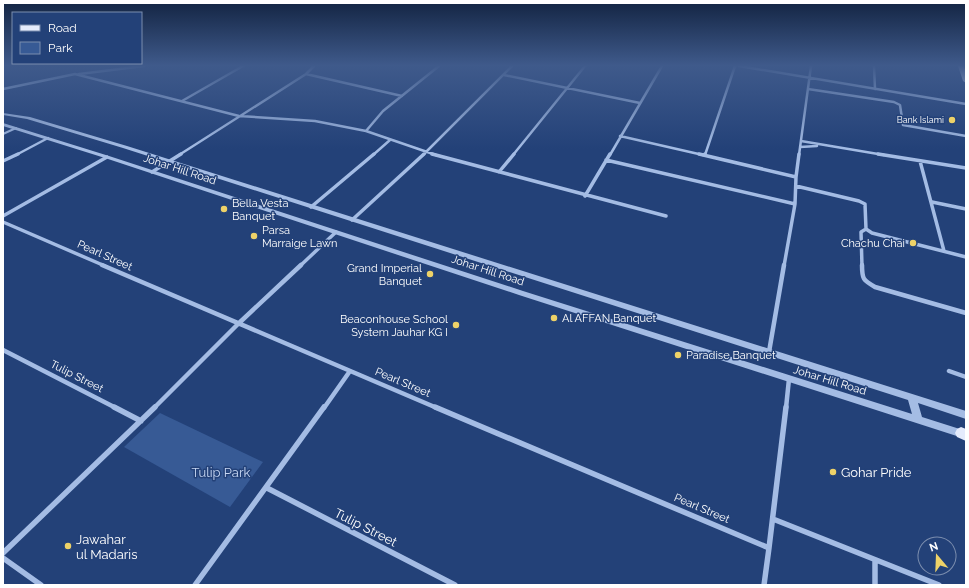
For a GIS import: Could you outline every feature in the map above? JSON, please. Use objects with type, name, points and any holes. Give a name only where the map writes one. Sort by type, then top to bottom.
[{"type":"street","points":[[151,93],[239,116],[315,121],[366,131],[426,152],[585,196],[666,216]]},
{"type":"street","points":[[181,101],[194,93]]},
{"type":"street","points":[[152,172],[275,93]]},
{"type":"street","points":[[391,93],[402,96]]},
{"type":"street","points":[[366,131],[382,111],[405,93]]},
{"type":"street","points":[[352,220],[426,152],[485,93]]},
{"type":"street","points":[[499,172],[564,93]]},
{"type":"street","points":[[594,93],[640,103]]},
{"type":"street","points":[[585,196],[646,93]]},
{"type":"street","points":[[705,155],[726,93]]},
{"type":"street","points":[[769,352],[795,204],[796,177],[807,93]]},
{"type":"street","points":[[837,93],[894,102],[900,105],[903,125],[966,136]]},
{"type":"street","points":[[902,93],[966,104]]},
{"type":"street","name":"Johar Hill Road","points":[[3,114],[28,118],[169,161],[966,415]]},
{"type":"street","name":"Johar Hill Road","points":[[3,124],[964,435]]},
{"type":"street","points":[[620,136],[796,177]]},
{"type":"street","points":[[3,161],[48,138]]},
{"type":"street","points":[[311,207],[390,140]]},
{"type":"street","points":[[801,141],[966,168]]},
{"type":"street","points":[[800,147],[824,145]]},
{"type":"street","points":[[3,216],[107,157]]},
{"type":"street","points":[[606,160],[795,204]]},
{"type":"street","points":[[920,161],[944,251]]},
{"type":"street","points":[[796,186],[859,201],[864,204],[866,229]]},
{"type":"street","points":[[932,202],[966,209]]},
{"type":"street","name":"Pearl Street","points":[[3,222],[238,324],[769,548]]},
{"type":"street","points":[[866,229],[872,233],[966,257]]},
{"type":"street","points":[[866,229],[861,232],[862,276],[866,282],[875,287],[966,313]]},
{"type":"street","points":[[3,553],[142,420],[238,324],[336,232]]},
{"type":"street","name":"Tulip Street","points":[[3,350],[142,420]]},
{"type":"street","points":[[195,585],[267,488],[350,371]]},
{"type":"street","points":[[949,371],[966,377]]},
{"type":"street","points":[[764,585],[789,379]]},
{"type":"street","points":[[912,398],[918,420]]},
{"type":"street","name":"Tulip Street","points":[[267,488],[455,585]]},
{"type":"street","points":[[773,519],[939,585]]},
{"type":"street","points":[[3,558],[41,585]]},
{"type":"street","points":[[875,560],[875,585]]},
{"type":"lane","points":[[3,134],[16,128]]},
{"type":"green space","name":"Tulip Park","points":[[160,413],[263,462],[230,507],[124,447]]},
{"type":"place","name":"Bank Islami","points":[[952,120]]},
{"type":"place","name":"Bella Vesta Banquet","points":[[224,209]]},
{"type":"place","name":"Parsa Marraige Lawn","points":[[254,236]]},
{"type":"place","name":"Chachu Chai","points":[[913,243]]},
{"type":"place","name":"Grand Imperial Banquet","points":[[430,274]]},
{"type":"place","name":"Al AFFAN Banquet","points":[[554,318]]},
{"type":"place","name":"Beaconhouse School System Jauhar KG I","points":[[456,325]]},
{"type":"place","name":"Paradise Banquet","points":[[678,355]]},
{"type":"place","name":"Gohar Pride","points":[[833,472]]},
{"type":"place","name":"Jawahar ul Madaris","points":[[68,546]]}]
